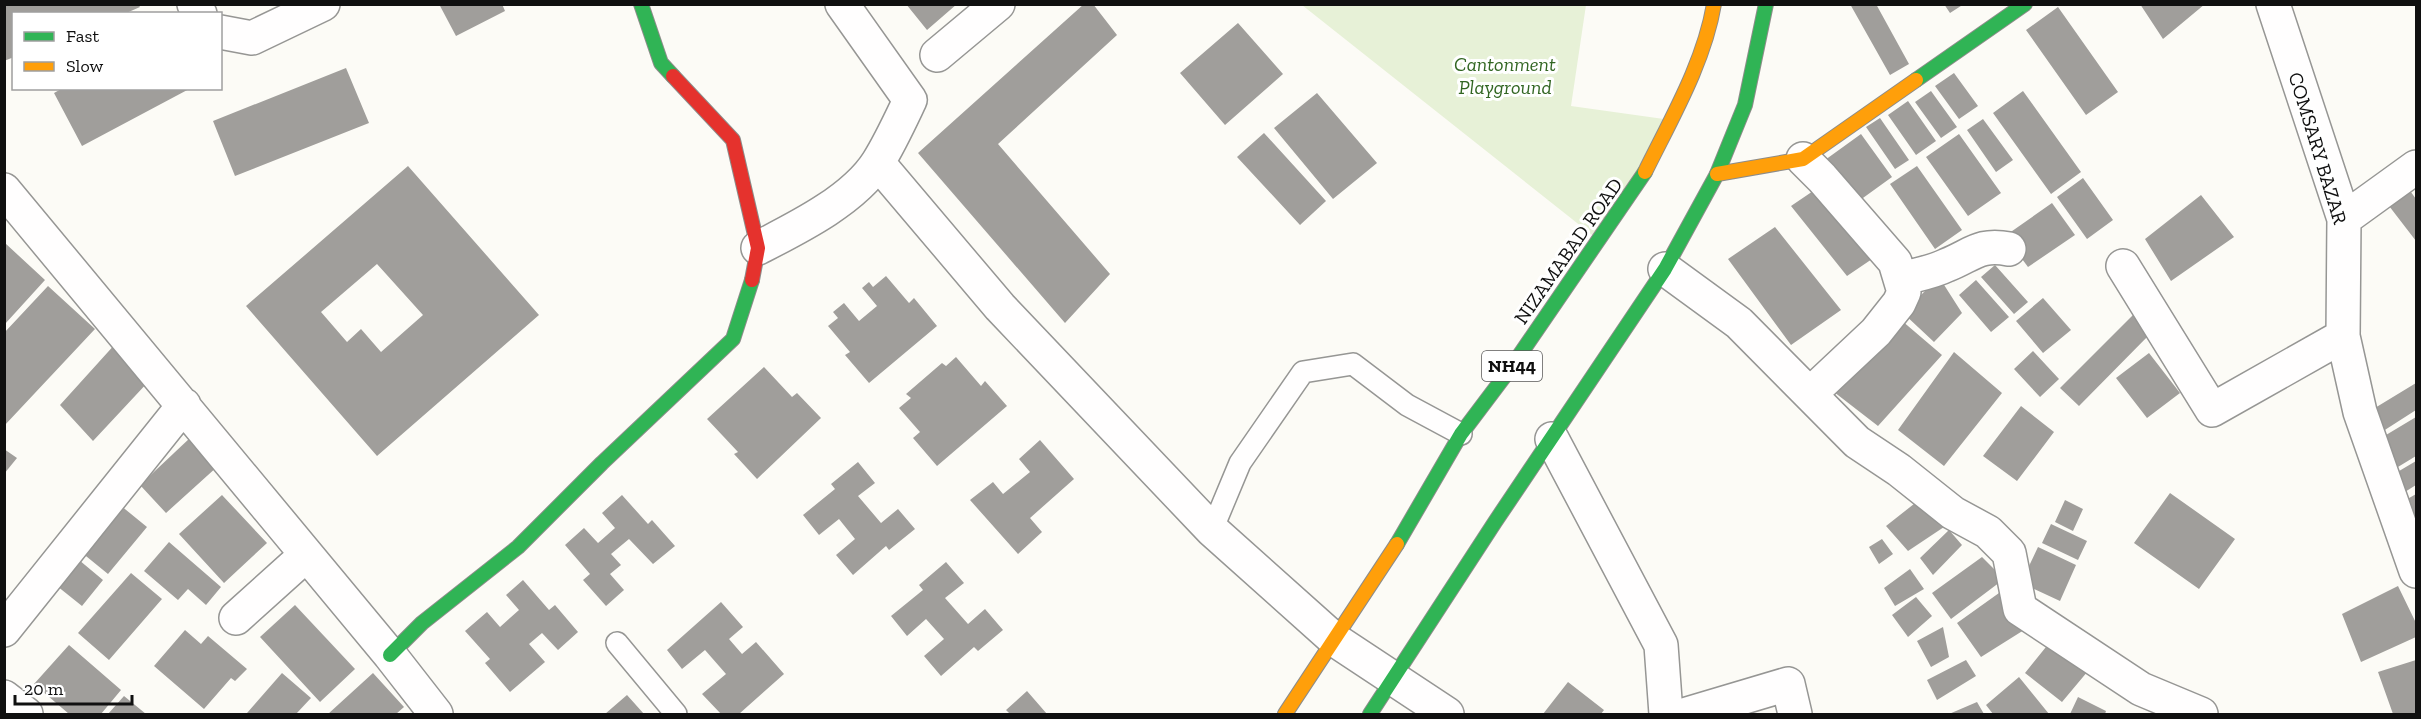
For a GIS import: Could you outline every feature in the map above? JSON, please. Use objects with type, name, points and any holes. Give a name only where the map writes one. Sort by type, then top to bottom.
[{"type":"main road","points":[[390,655],[422,623],[518,547],[602,463],[733,339],[751,289],[759,248],[733,140],[661,63],[641,4]]},
{"type":"main road","name":"NIZAMABAD ROAD","points":[[1285,714],[1387,562],[1461,434],[1510,369],[1641,181],[1693,71],[1711,22],[1714,4]]},
{"type":"main road","points":[[1370,714],[1395,679],[1495,522],[1665,269],[1717,174],[1744,105],[1766,4]]},
{"type":"main road","points":[[1717,174],[1803,159],[2025,4]]},
{"type":"street","points":[[222,32],[252,38],[323,4]]},
{"type":"street","points":[[759,248],[808,223],[862,182],[878,163],[910,100],[842,4]]},
{"type":"street","points":[[937,56],[998,4]]},
{"type":"street","name":"COMSARY BAZAR","points":[[2273,4],[2344,219],[2343,336],[2360,412],[2416,571]]},
{"type":"street","points":[[1803,159],[1895,262],[1904,292],[1899,303],[1876,332],[1810,394]]},
{"type":"street","points":[[878,163],[1000,307],[1212,530],[1335,640],[1447,714]]},
{"type":"street","points":[[2344,219],[2416,167]]},
{"type":"street","points":[[4,190],[184,405],[436,714]]},
{"type":"street","points":[[1901,279],[1945,267],[1978,248],[1994,246],[2009,249]]},
{"type":"street","points":[[2123,266],[2212,410],[2343,336]]},
{"type":"street","points":[[1665,269],[1739,323],[1857,442],[1899,470],[1953,513],[1988,532],[2009,554],[2020,609],[2141,689],[2201,714]]},
{"type":"street","points":[[4,630],[184,405]]},
{"type":"street","points":[[1551,439],[1661,645],[1665,714]]},
{"type":"street","points":[[236,618],[306,555]]},
{"type":"street","points":[[1687,714],[1788,684],[1795,714]]},
{"type":"street","points":[[4,697],[26,714]]},
{"type":"lane","points":[[1212,530],[1240,462],[1303,372],[1353,364],[1407,405],[1461,434]]},
{"type":"lane","points":[[617,643],[676,714]]},
{"type":"green space","name":"Cantonment Playground","points":[[1302,5],[1586,5],[1571,106],[1671,120],[1601,242]]},
{"type":"building","points":[[4,4],[138,4],[140,7],[129,12],[12,12],[12,58],[4,61]]},
{"type":"building","points":[[439,4],[502,4],[505,11],[456,36]]},
{"type":"building","points":[[906,4],[957,4],[927,30]]},
{"type":"building","points":[[1084,4],[1093,4],[1117,35],[998,144],[1110,274],[1065,323],[918,153]]},
{"type":"building","points":[[1850,4],[1876,4],[1909,64],[1890,75]]},
{"type":"building","points":[[1944,4],[1964,4],[1950,13]]},
{"type":"building","points":[[2140,4],[2205,4],[2163,39]]},
{"type":"building","points":[[2058,7],[2118,92],[2086,115],[2026,30]]},
{"type":"building","points":[[1238,23],[1283,74],[1225,125],[1180,73]]},
{"type":"building","points":[[346,68],[369,123],[235,176],[213,121]]},
{"type":"building","points":[[1954,73],[1978,106],[1959,119],[1935,86]]},
{"type":"building","points":[[59,90],[187,90],[82,146],[54,93]]},
{"type":"building","points":[[1931,91],[1957,127],[1941,138],[1915,102]]},
{"type":"building","points":[[2023,91],[2081,172],[2051,194],[1993,113]]},
{"type":"building","points":[[1317,93],[1377,163],[1333,199],[1274,128]]},
{"type":"building","points":[[1908,101],[1936,141],[1916,155],[1888,115]]},
{"type":"building","points":[[1880,118],[1909,160],[1895,169],[1866,127]]},
{"type":"building","points":[[1983,119],[2013,160],[1996,172],[1967,130]]},
{"type":"building","points":[[1264,133],[1326,201],[1300,225],[1237,157]]},
{"type":"building","points":[[1861,134],[1892,177],[1856,203],[1825,160]]},
{"type":"building","points":[[1959,134],[2001,193],[1968,216],[1926,157]]},
{"type":"building","points":[[408,166],[539,315],[377,456],[246,306]],"holes":[[[377,264],[423,315],[381,352],[361,329],[347,342],[321,312]]]},
{"type":"building","points":[[1917,166],[1962,230],[1935,249],[1890,184]]},
{"type":"building","points":[[2083,178],[2113,220],[2087,239],[2057,197]]},
{"type":"building","points":[[1819,187],[1875,257],[1847,276],[1791,206]]},
{"type":"building","points":[[2408,188],[2416,199],[2416,241],[2386,202]]},
{"type":"building","points":[[2201,195],[2234,237],[2171,281],[2145,239]]},
{"type":"building","points":[[2052,203],[2075,235],[2028,267],[2005,236]]},
{"type":"building","points":[[1775,227],[1841,310],[1791,345],[1728,259]]},
{"type":"building","points":[[5,243],[45,280],[5,324]]},
{"type":"building","points":[[1995,265],[2028,302],[2014,314],[1981,277]]},
{"type":"building","points":[[886,276],[909,303],[914,298],[937,326],[869,383],[845,355],[850,352],[828,326],[838,318],[833,312],[844,303],[859,321],[877,306],[862,288],[869,282],[873,287]]},
{"type":"building","points":[[1939,277],[1962,313],[1934,342],[1903,313]]},
{"type":"building","points":[[1976,280],[2009,317],[1991,332],[1959,295]]},
{"type":"building","points":[[48,286],[95,329],[4,426],[4,333]]},
{"type":"building","points":[[2043,298],[2071,330],[2043,353],[2016,321]]},
{"type":"building","points":[[2134,314],[2152,332],[2079,406],[2060,388]]},
{"type":"building","points":[[1901,320],[1942,355],[1878,426],[1834,392]]},
{"type":"building","points":[[117,342],[149,381],[93,441],[60,405]]},
{"type":"building","points":[[2033,351],[2059,379],[2040,397],[2014,369]]},
{"type":"building","points":[[1954,352],[2002,393],[1944,466],[1898,430]]},
{"type":"building","points":[[2149,353],[2180,393],[2147,418],[2116,378]]},
{"type":"building","points":[[956,357],[981,386],[985,381],[1007,406],[937,466],[913,438],[920,432],[899,408],[911,398],[906,394],[942,363],[946,366]]},
{"type":"building","points":[[764,367],[792,397],[797,393],[821,418],[757,479],[734,454],[738,452],[707,419]]},
{"type":"building","points":[[2416,383],[2416,410],[2377,435],[2365,414]]},
{"type":"building","points":[[2021,406],[2054,432],[2017,481],[1983,456]]},
{"type":"building","points":[[2416,417],[2416,456],[2393,470],[2376,441]]},
{"type":"building","points":[[191,437],[218,466],[166,513],[140,485]]},
{"type":"building","points":[[1040,440],[1074,479],[1030,518],[1042,532],[1018,554],[970,500],[993,482],[1003,494],[1030,472],[1019,459]]},
{"type":"building","points":[[4,449],[17,458],[4,474]]},
{"type":"building","points":[[2416,461],[2416,485],[2400,495],[2389,477]]},
{"type":"building","points":[[858,462],[875,483],[858,496],[881,523],[898,509],[915,529],[889,550],[886,546],[853,575],[836,555],[855,539],[839,519],[819,535],[803,515],[835,489],[831,484]]},
{"type":"building","points":[[2170,493],[2235,539],[2199,589],[2134,543]]},
{"type":"building","points":[[2416,494],[2416,535],[2399,504]]},
{"type":"building","points":[[222,495],[267,543],[224,583],[179,534]]},
{"type":"building","points":[[622,495],[648,524],[652,520],[675,546],[653,564],[629,539],[611,554],[621,565],[610,574],[624,590],[606,606],[583,580],[590,574],[565,545],[584,528],[598,543],[615,528],[602,513]]},
{"type":"building","points":[[1919,500],[1944,527],[1908,551],[1886,526]]},
{"type":"building","points":[[2065,500],[2083,509],[2073,531],[2055,522]]},
{"type":"building","points":[[120,505],[147,527],[108,574],[81,552]]},
{"type":"building","points":[[2051,524],[2087,541],[2078,560],[2042,543]]},
{"type":"building","points":[[1949,530],[1962,545],[1933,575],[1920,558]]},
{"type":"building","points":[[1882,539],[1893,554],[1879,564],[1869,547]]},
{"type":"building","points":[[169,542],[221,587],[206,605],[188,589],[178,600],[144,571]]},
{"type":"building","points":[[2038,547],[2076,565],[2060,601],[2021,583]]},
{"type":"building","points":[[1982,557],[2004,579],[1951,619],[1932,593]]},
{"type":"building","points":[[79,560],[103,580],[82,606],[57,586]]},
{"type":"building","points":[[946,562],[964,583],[945,598],[968,624],[985,609],[1003,630],[978,651],[974,647],[941,676],[924,656],[944,639],[926,619],[907,636],[891,616],[923,590],[919,585]]},
{"type":"building","points":[[1910,569],[1924,589],[1895,606],[1884,588]]},
{"type":"building","points":[[131,573],[162,599],[109,660],[78,633]]},
{"type":"building","points":[[523,580],[549,610],[555,605],[578,632],[558,650],[542,633],[529,644],[545,662],[510,692],[485,663],[490,659],[465,631],[487,612],[500,627],[519,610],[506,595]]},
{"type":"building","points":[[2398,586],[2416,623],[2416,637],[2361,662],[2342,614]]},
{"type":"building","points":[[1999,593],[2024,630],[1981,657],[1957,623]]},
{"type":"building","points":[[1916,597],[1932,616],[1908,637],[1892,615]]},
{"type":"building","points":[[721,602],[743,627],[729,639],[742,654],[756,642],[784,674],[739,714],[721,714],[702,694],[726,674],[705,650],[682,669],[667,650]]},
{"type":"building","points":[[295,605],[355,669],[320,702],[260,637]]},
{"type":"building","points":[[1943,627],[1949,657],[1931,667],[1917,641]]},
{"type":"building","points":[[185,630],[201,644],[208,636],[247,669],[235,681],[231,678],[204,709],[154,666]]},
{"type":"building","points":[[2050,642],[2088,671],[2062,702],[2025,673]]},
{"type":"building","points":[[69,645],[121,690],[101,714],[69,714],[34,684]]},
{"type":"building","points":[[1966,660],[1976,676],[1937,700],[1927,680]]},
{"type":"building","points":[[2416,660],[2416,714],[2393,714],[2378,672]]},
{"type":"building","points":[[282,673],[311,698],[296,714],[248,714],[247,713]]},
{"type":"building","points":[[373,673],[404,707],[396,714],[328,714]]},
{"type":"building","points":[[2019,677],[2049,714],[1993,714],[1986,705]]},
{"type":"building","points":[[1568,682],[1604,710],[1601,714],[1543,714]]},
{"type":"building","points":[[1027,691],[1047,714],[1010,714],[1006,710]]},
{"type":"building","points":[[627,695],[644,714],[605,714]]},
{"type":"building","points":[[124,696],[146,714],[108,714]]},
{"type":"building","points":[[2078,697],[2106,711],[2105,714],[2070,714]]},
{"type":"building","points":[[1977,702],[1984,714],[1949,714]]},
{"type":"traffic: fast","points":[[641,4],[661,63],[673,76]]},
{"type":"traffic: fast","points":[[1370,714],[1495,522],[1665,269],[1717,174],[1745,105],[1766,4]]},
{"type":"traffic: fast","points":[[1916,80],[2025,4]]},
{"type":"traffic: fast","points":[[1397,544],[1461,434],[1510,369],[1645,172]]},
{"type":"traffic: fast","points":[[390,655],[422,623],[518,547],[602,463],[733,339],[752,280]]},
{"type":"traffic: slow","points":[[1645,172],[1695,69],[1714,4]]},
{"type":"traffic: slow","points":[[1717,174],[1803,159],[1916,80]]},
{"type":"traffic: slow","points":[[1285,714],[1397,544]]},
{"type":"traffic: jam","points":[[673,76],[733,140],[758,248],[752,280]]}]
